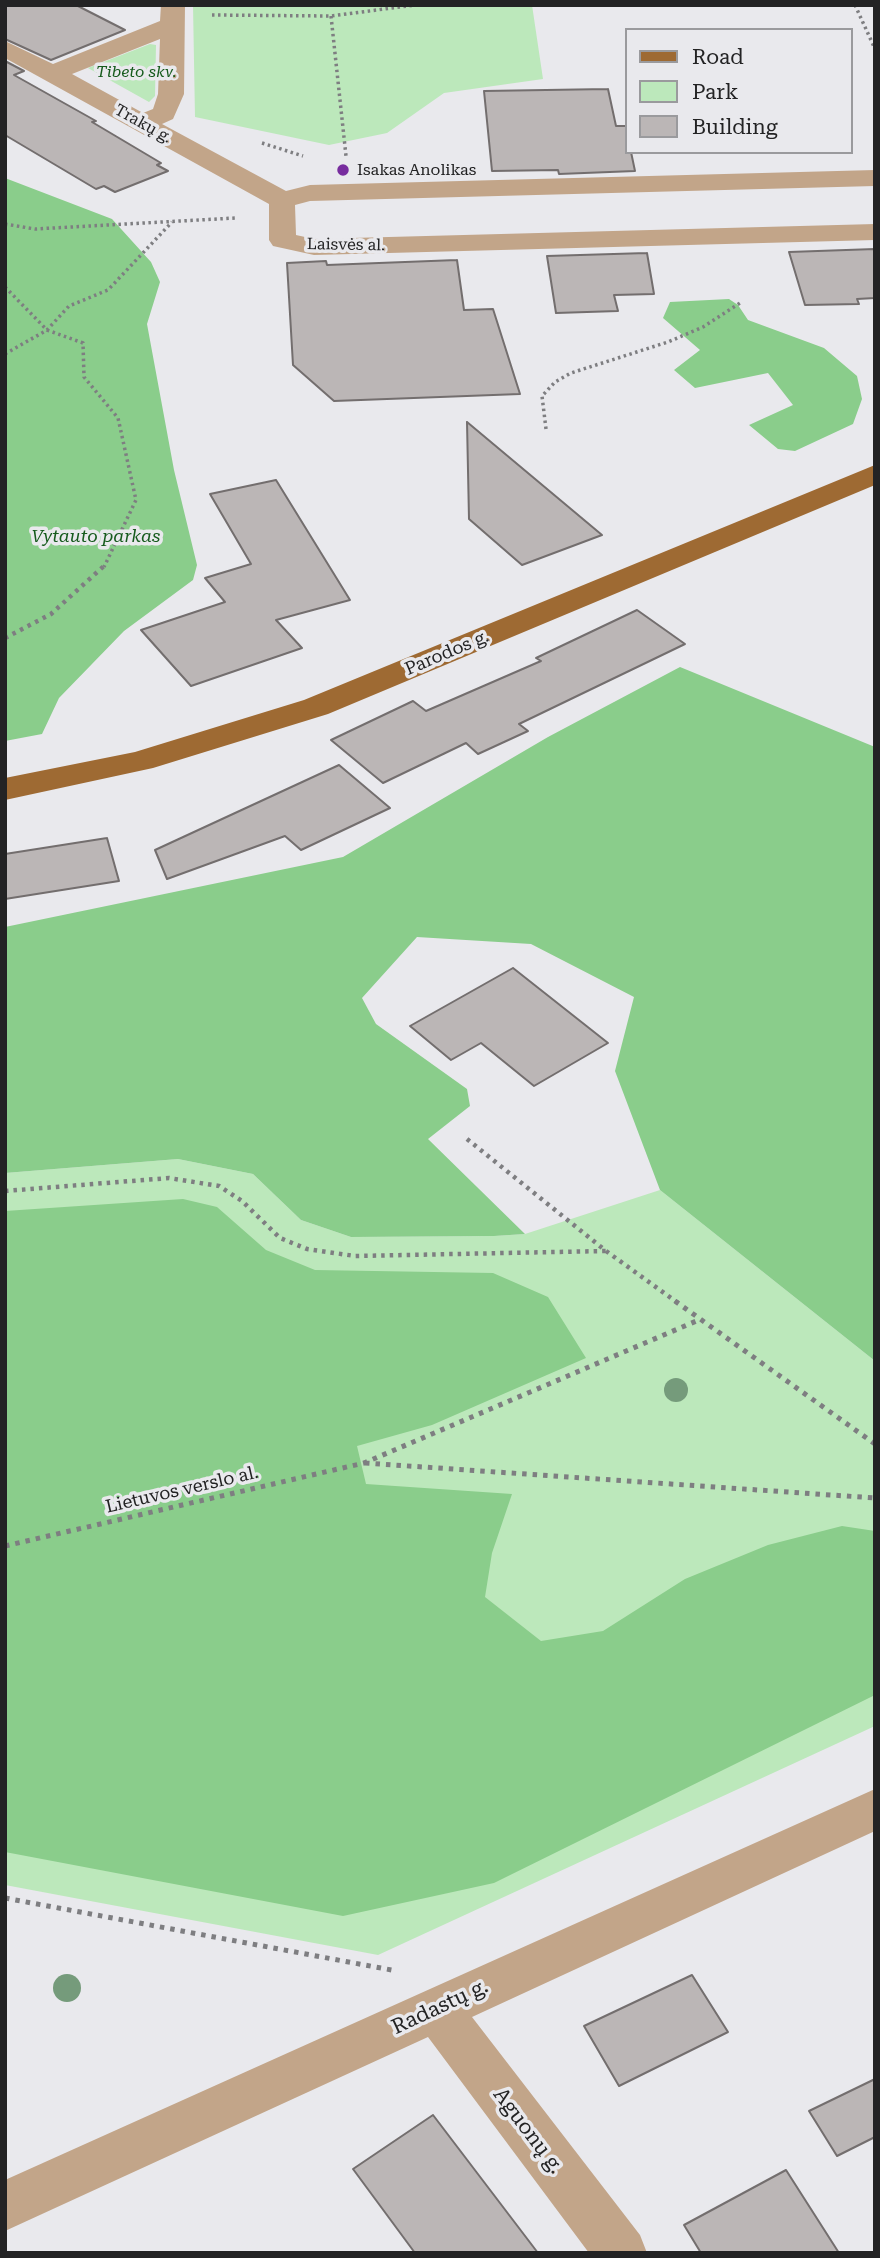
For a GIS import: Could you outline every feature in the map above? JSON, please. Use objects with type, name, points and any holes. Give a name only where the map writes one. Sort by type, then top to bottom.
[{"type":"main road","name":"Parodos g.","points":[[5,789],[141,761],[316,707],[875,474]]},
{"type":"street","points":[[51,74],[172,15],[171,94],[164,114],[141,123]]},
{"type":"street","name":"Trakų g.","points":[[5,48],[282,200]]},
{"type":"street","points":[[282,200],[310,193],[875,178]]},
{"type":"street","name":"Laisvės al.","points":[[282,200],[283,240],[314,247],[875,232]]},
{"type":"street","name":"Radastų g.","points":[[5,2206],[875,1809]]},
{"type":"street","name":"Aguonų g.","points":[[436,2009],[621,2253]]},
{"type":"path","points":[[172,15],[331,16],[415,5]]},
{"type":"path","points":[[855,5],[875,49]]},
{"type":"path","points":[[331,16],[350,192]]},
{"type":"path","points":[[5,225],[34,229],[233,218]]},
{"type":"path","points":[[5,354],[47,330],[69,306],[108,290],[173,221]]},
{"type":"path","points":[[5,287],[47,330],[83,343],[84,377],[118,418],[136,500],[103,569],[51,614],[5,638]]},
{"type":"path","points":[[546,429],[542,396],[555,382],[570,373],[668,342],[703,327],[740,303]]},
{"type":"path","points":[[467,1139],[606,1251],[875,1444]]},
{"type":"path","points":[[5,1191],[169,1178],[219,1186],[242,1201],[280,1238],[307,1249],[355,1256],[606,1251]]},
{"type":"path","points":[[364,1462],[701,1319]]},
{"type":"path","points":[[364,1462],[875,1497]]},
{"type":"path","name":"Lietuvos verslo al.","points":[[5,1546],[364,1462]]},
{"type":"path","points":[[5,1898],[407,1973],[436,2009]]},
{"type":"green space","points":[[193,5],[532,5],[543,79],[444,93],[387,133],[329,145],[195,117]]},
{"type":"green space","name":"Tibeto skv.","points":[[150,44],[156,45],[155,96],[149,102],[88,68]]},
{"type":"green space","name":"Vytauto parkas","points":[[5,178],[112,219],[151,262],[160,282],[147,324],[174,470],[197,565],[193,580],[124,631],[59,698],[42,734],[5,741]]},
{"type":"green space","points":[[729,299],[738,305],[748,320],[824,348],[857,376],[862,399],[853,424],[795,451],[778,449],[749,425],[793,405],[768,373],[695,388],[674,370],[700,350],[663,318],[670,302]]},
{"type":"green space","points":[[680,667],[875,747],[875,1361],[660,1190],[615,1071],[634,997],[531,944],[417,937],[362,998],[376,1024],[467,1089],[470,1106],[428,1139],[525,1234],[351,1237],[301,1220],[253,1174],[178,1159],[5,1173],[5,927],[343,857],[548,737]]},
{"type":"green space","points":[[178,1159],[253,1174],[301,1220],[351,1237],[525,1234],[660,1190],[875,1361],[875,1726],[378,1955],[5,1885],[5,1173]]},
{"type":"green space","points":[[183,1199],[217,1207],[266,1250],[315,1270],[493,1273],[548,1297],[586,1358],[432,1425],[357,1446],[366,1484],[512,1494],[492,1553],[485,1597],[541,1641],[603,1631],[685,1579],[768,1545],[842,1526],[875,1531],[875,1695],[494,1883],[343,1916],[5,1852],[5,1211]]},
{"type":"building","points":[[5,5],[76,5],[125,30],[51,60],[5,39]]},
{"type":"building","points":[[5,61],[24,71],[14,75],[96,121],[92,122],[161,163],[157,165],[168,171],[115,192],[104,186],[96,189],[5,135]]},
{"type":"building","points":[[608,89],[616,126],[624,126],[624,154],[631,154],[635,171],[559,174],[558,170],[492,171],[484,91]]},
{"type":"building","points":[[875,249],[875,298],[857,299],[859,304],[805,305],[789,252]]},
{"type":"building","points":[[647,253],[654,294],[614,295],[618,311],[556,313],[547,256]]},
{"type":"building","points":[[457,260],[464,310],[493,309],[520,394],[334,401],[293,365],[287,263],[326,261],[327,265]]},
{"type":"building","points":[[467,422],[602,535],[522,565],[469,519]]},
{"type":"building","points":[[276,480],[350,600],[276,620],[302,648],[191,686],[141,630],[225,602],[205,578],[251,564],[210,494]]},
{"type":"building","points":[[637,610],[685,644],[519,724],[528,731],[478,754],[466,743],[383,783],[331,740],[413,701],[426,711],[541,661],[536,658]]},
{"type":"building","points":[[339,765],[390,808],[301,850],[285,836],[167,879],[155,850]]},
{"type":"building","points":[[107,838],[119,881],[5,899],[5,854]]},
{"type":"building","points":[[513,968],[608,1043],[534,1086],[481,1043],[451,1060],[410,1026]]},
{"type":"building","points":[[692,1975],[728,2032],[619,2086],[584,2026]]},
{"type":"building","points":[[875,2079],[875,2137],[837,2156],[809,2111]]},
{"type":"building","points":[[433,2115],[538,2253],[415,2253],[353,2169]]},
{"type":"building","points":[[786,2170],[839,2253],[701,2253],[684,2225]]},
{"type":"place","name":"Isakas Anolikas","points":[[343,170]]}]
